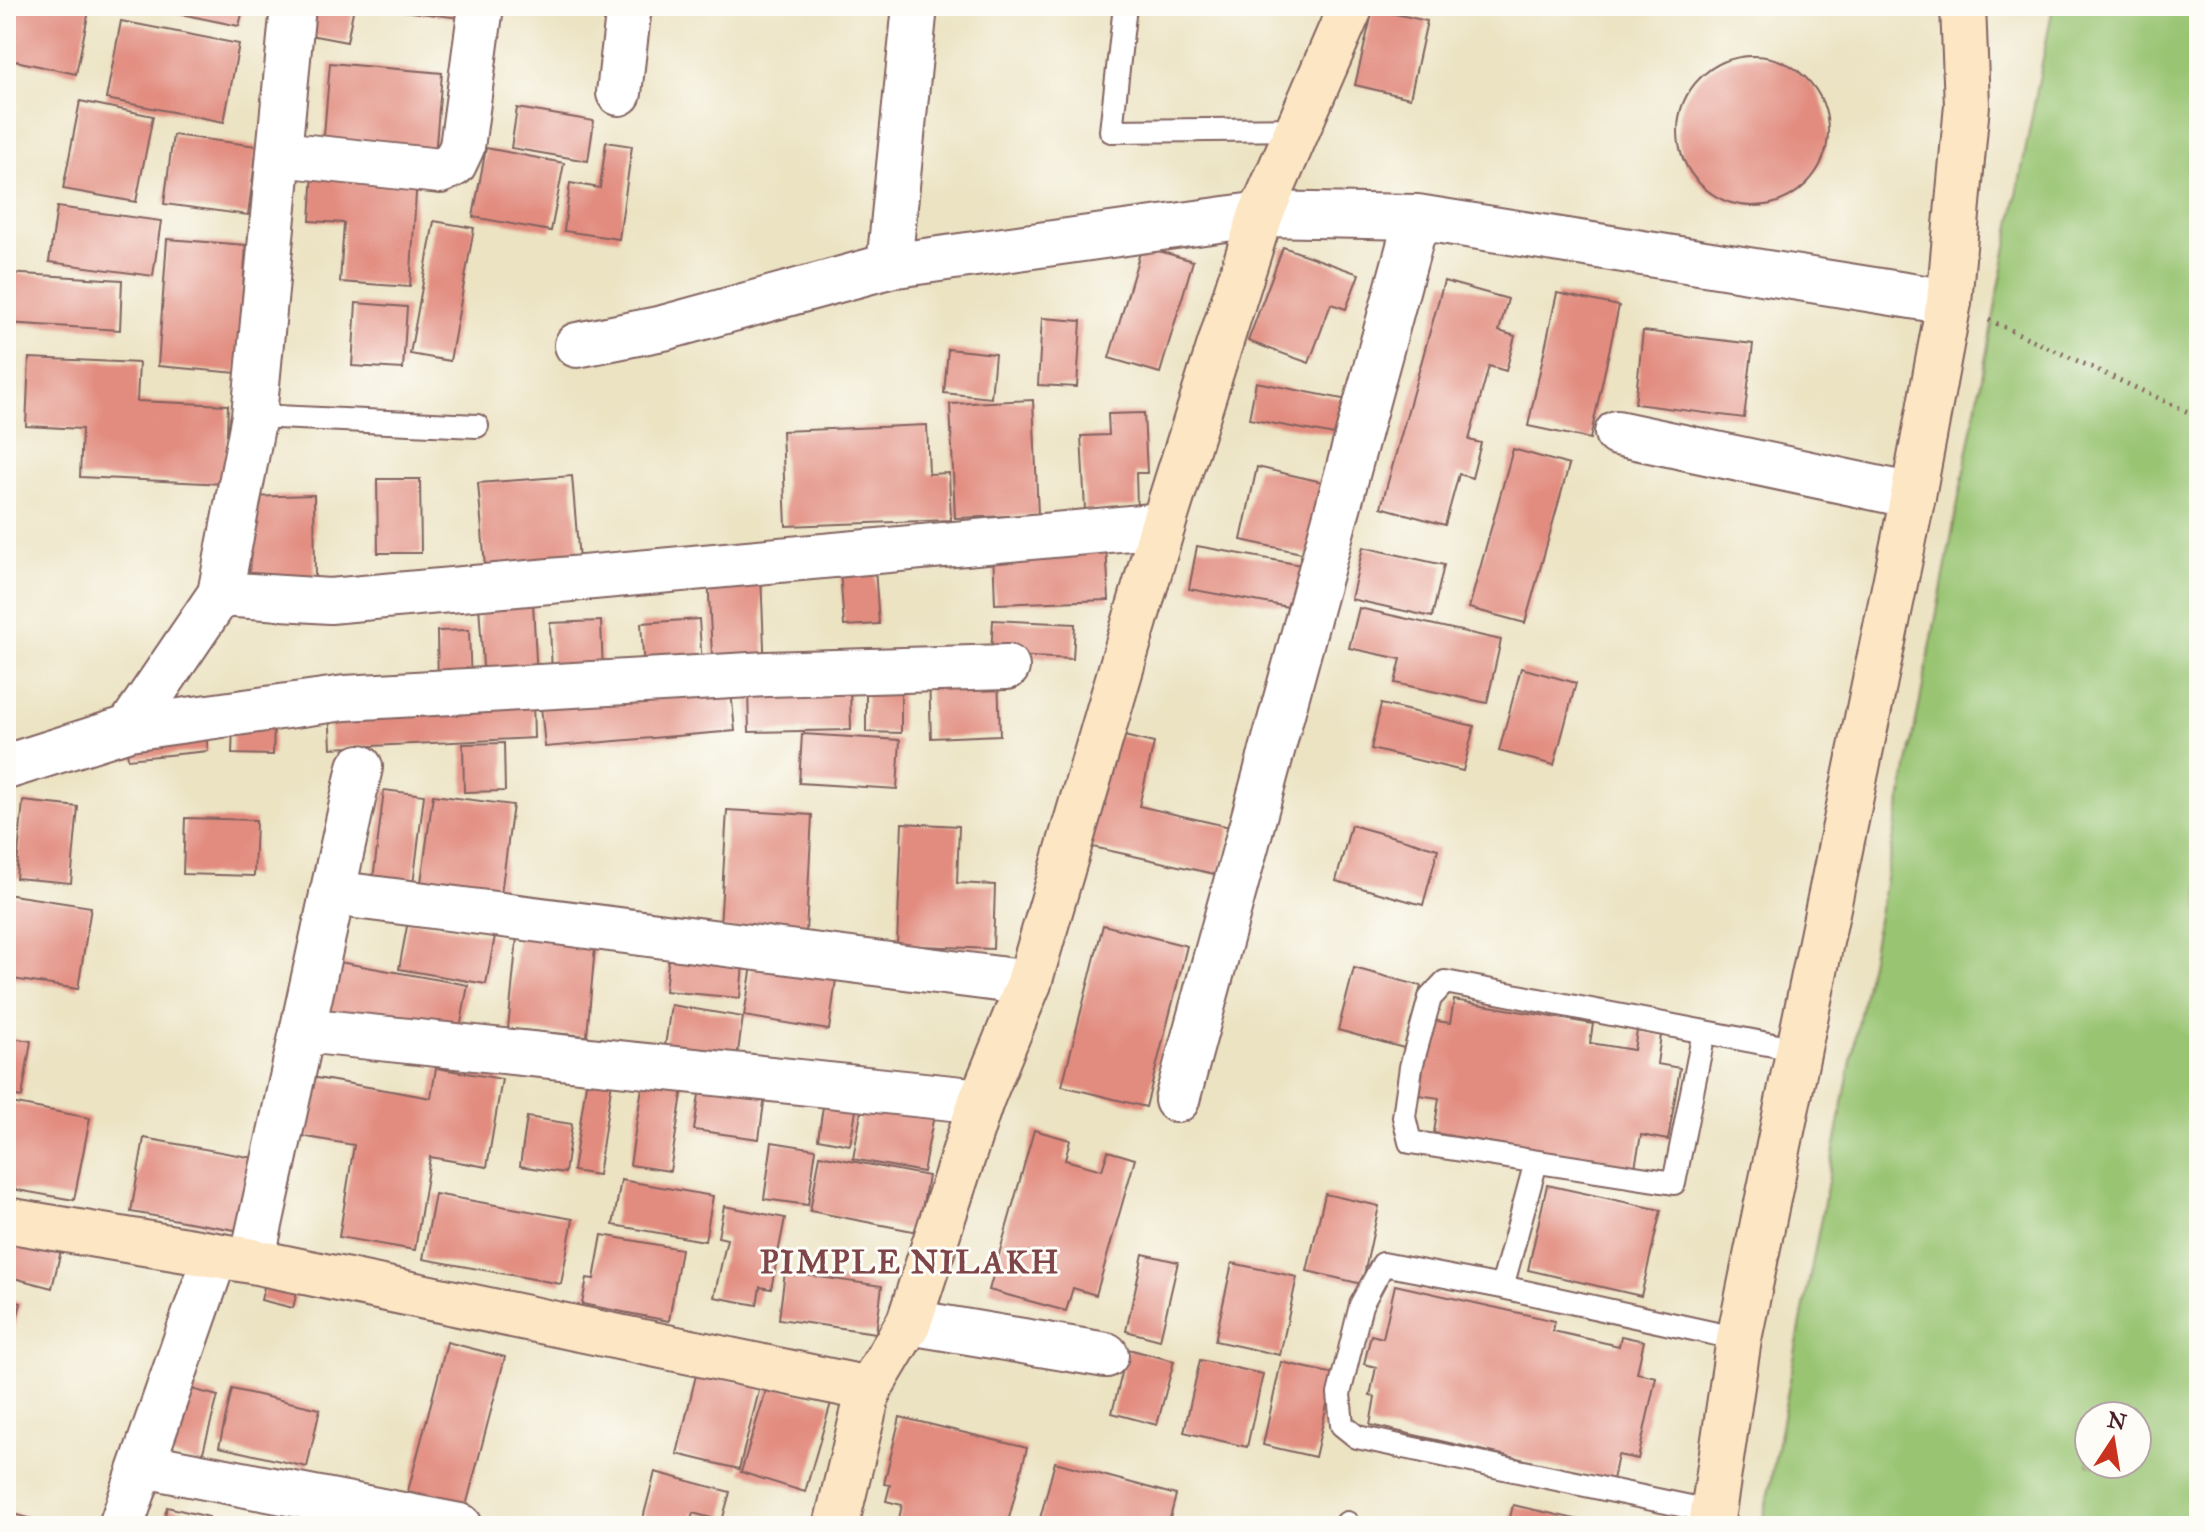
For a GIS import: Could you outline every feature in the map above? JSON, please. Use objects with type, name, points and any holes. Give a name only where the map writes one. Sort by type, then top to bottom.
[{"type":"street","points":[[129,728],[220,594],[254,416],[293,6]]},
{"type":"street","points":[[280,154],[440,171],[454,164],[462,147],[481,6]]},
{"type":"street","points":[[619,93],[629,6]]},
{"type":"street","points":[[889,266],[915,6]]},
{"type":"street","points":[[836,1526],[869,1389],[909,1322],[981,1101],[1029,983],[1163,525],[1261,214],[1351,6]]},
{"type":"street","points":[[1712,1519],[1739,1339],[1913,496],[1949,302],[1967,105],[1963,6]]},
{"type":"street","points":[[577,345],[663,328],[889,266],[1261,214],[1417,217],[1949,302]]},
{"type":"street","points":[[1177,1100],[1417,217]]},
{"type":"street","points":[[1617,433],[1913,496]]},
{"type":"street","points":[[220,594],[330,601],[1163,525]]},
{"type":"street","points":[[6,767],[129,728],[345,698],[767,674],[1007,667]]},
{"type":"street","points":[[121,1526],[143,1465],[233,1258],[303,1030],[360,767]]},
{"type":"street","points":[[332,893],[1029,983]]},
{"type":"street","points":[[303,1030],[981,1101]]},
{"type":"street","points":[[6,1220],[233,1258],[869,1389]]},
{"type":"street","points":[[909,1322],[1106,1355]]},
{"type":"street","points":[[143,1465],[460,1526]]},
{"type":"lane","points":[[1125,6],[1111,131],[1298,129]]},
{"type":"lane","points":[[254,416],[477,426]]},
{"type":"lane","points":[[1704,1032],[1674,1183],[1410,1142],[1404,1117],[1411,1067],[1430,998],[1445,982],[1799,1050]]},
{"type":"lane","points":[[1502,1287],[1536,1162]]},
{"type":"lane","points":[[1712,1519],[1357,1437],[1342,1425],[1339,1394],[1361,1305],[1383,1264],[1739,1339]]},
{"type":"path","points":[[1949,302],[2199,417]]},
{"type":"green space","points":[[2053,6],[2199,6],[2199,1526],[1762,1526]]},
{"type":"building","points":[[6,6],[90,6],[76,74],[6,59]]},
{"type":"building","points":[[173,6],[244,6],[239,26],[171,12]]},
{"type":"building","points":[[304,6],[354,6],[347,42],[299,33]]},
{"type":"building","points":[[404,6],[462,6],[460,18],[403,11]]},
{"type":"building","points":[[1373,9],[1427,21],[1410,98],[1355,85]]},
{"type":"building","points":[[121,21],[239,44],[224,122],[106,99]]},
{"type":"building","points":[[1753,56],[1782,61],[1806,78],[1823,102],[1828,131],[1823,160],[1806,184],[1782,201],[1753,206],[1724,201],[1700,184],[1683,160],[1678,131],[1683,102],[1700,78],[1724,61]]},
{"type":"building","points":[[330,63],[442,73],[435,156],[323,147]]},
{"type":"building","points":[[80,101],[153,116],[136,202],[63,189]]},
{"type":"building","points":[[517,108],[594,121],[588,161],[511,148]]},
{"type":"building","points":[[173,135],[257,146],[248,215],[164,204]]},
{"type":"building","points":[[606,142],[632,146],[619,239],[564,231],[570,183],[600,188]]},
{"type":"building","points":[[486,148],[564,163],[551,231],[473,217]]},
{"type":"building","points":[[313,171],[417,178],[410,287],[340,282],[344,223],[310,221]]},
{"type":"building","points":[[57,207],[161,221],[153,276],[49,262]]},
{"type":"building","points":[[434,221],[474,228],[450,361],[410,354]]},
{"type":"building","points":[[167,239],[246,245],[237,373],[158,366]]},
{"type":"building","points":[[1142,246],[1193,261],[1160,373],[1109,358]]},
{"type":"building","points":[[1283,247],[1359,274],[1346,309],[1331,304],[1309,363],[1248,341]]},
{"type":"building","points":[[6,273],[122,280],[120,330],[6,323]]},
{"type":"building","points":[[1444,281],[1508,299],[1499,331],[1515,336],[1506,371],[1489,366],[1469,440],[1481,443],[1472,478],[1459,474],[1445,525],[1381,507]]},
{"type":"building","points":[[1557,293],[1619,306],[1590,439],[1528,426]]},
{"type":"building","points":[[356,303],[407,307],[403,369],[352,366]]},
{"type":"building","points":[[1042,318],[1081,321],[1077,387],[1038,385]]},
{"type":"building","points":[[1643,331],[1753,344],[1744,418],[1635,404]]},
{"type":"building","points":[[948,349],[995,354],[991,398],[944,393]]},
{"type":"building","points":[[29,358],[139,363],[137,401],[228,405],[225,484],[80,477],[82,429],[26,426]]},
{"type":"building","points":[[1256,382],[1358,402],[1351,438],[1249,419]]},
{"type":"building","points":[[1033,400],[1038,515],[955,518],[950,404]]},
{"type":"building","points":[[1144,413],[1147,473],[1136,473],[1137,506],[1085,510],[1081,436],[1109,435],[1108,414]]},
{"type":"building","points":[[927,425],[929,474],[949,473],[951,520],[786,526],[782,431]]},
{"type":"building","points":[[1513,449],[1569,465],[1525,623],[1469,608]]},
{"type":"building","points":[[1257,467],[1331,484],[1315,556],[1241,540]]},
{"type":"building","points":[[572,476],[579,560],[485,567],[478,483]]},
{"type":"building","points":[[377,479],[420,479],[421,553],[378,553]]},
{"type":"building","points":[[314,495],[315,578],[250,579],[247,497]]},
{"type":"building","points":[[1106,544],[1109,600],[995,604],[993,548]]},
{"type":"building","points":[[1197,546],[1307,566],[1299,609],[1189,589]]},
{"type":"building","points":[[1363,547],[1444,565],[1432,617],[1351,599]]},
{"type":"building","points":[[875,568],[879,624],[844,626],[840,571]]},
{"type":"building","points":[[761,574],[765,672],[713,674],[708,576]]},
{"type":"building","points":[[533,603],[537,679],[484,681],[479,605]]},
{"type":"building","points":[[1359,608],[1501,640],[1487,703],[1395,683],[1401,659],[1349,648]]},
{"type":"building","points":[[699,619],[702,666],[644,670],[641,623]]},
{"type":"building","points":[[993,620],[1075,624],[1073,659],[991,655]]},
{"type":"building","points":[[601,621],[603,673],[552,675],[550,623]]},
{"type":"building","points":[[469,630],[471,685],[438,686],[437,631]]},
{"type":"building","points":[[1521,668],[1576,683],[1554,765],[1499,751]]},
{"type":"building","points":[[998,675],[1000,735],[931,738],[929,678]]},
{"type":"building","points":[[730,681],[735,731],[545,747],[540,696]]},
{"type":"building","points":[[850,686],[851,730],[749,732],[748,687]]},
{"type":"building","points":[[866,687],[901,687],[901,733],[866,732]]},
{"type":"building","points":[[533,698],[534,738],[331,748],[329,707]]},
{"type":"building","points":[[1381,704],[1474,726],[1463,771],[1371,749]]},
{"type":"building","points":[[233,723],[274,723],[273,755],[232,754]]},
{"type":"building","points":[[1111,733],[1154,743],[1139,806],[1230,827],[1219,875],[1084,845]]},
{"type":"building","points":[[206,734],[208,751],[128,759],[126,742]]},
{"type":"building","points":[[802,734],[900,740],[897,789],[799,783]]},
{"type":"building","points":[[504,743],[505,791],[464,792],[463,744]]},
{"type":"building","points":[[384,790],[424,795],[413,885],[373,880]]},
{"type":"building","points":[[433,795],[513,805],[500,901],[420,890]]},
{"type":"building","points":[[23,801],[78,807],[71,883],[16,878]]},
{"type":"building","points":[[727,810],[812,815],[806,933],[720,928]]},
{"type":"building","points":[[185,818],[256,820],[254,876],[183,874]]},
{"type":"building","points":[[902,823],[959,826],[957,883],[995,885],[993,949],[897,945]]},
{"type":"building","points":[[1351,825],[1438,849],[1423,905],[1336,881]]},
{"type":"building","points":[[6,894],[91,907],[78,989],[6,978]]},
{"type":"building","points":[[408,921],[495,936],[486,984],[399,969]]},
{"type":"building","points":[[1103,925],[1187,946],[1146,1107],[1062,1086]]},
{"type":"building","points":[[518,927],[595,947],[587,1036],[508,1029]]},
{"type":"building","points":[[670,944],[744,952],[740,998],[665,991]]},
{"type":"building","points":[[753,959],[837,972],[829,1030],[744,1016]]},
{"type":"building","points":[[328,960],[468,985],[459,1034],[319,1008]]},
{"type":"building","points":[[1354,968],[1421,986],[1404,1048],[1338,1030]]},
{"type":"building","points":[[1454,1000],[1593,1024],[1590,1043],[1634,1050],[1637,1031],[1661,1035],[1657,1064],[1680,1068],[1668,1140],[1641,1135],[1635,1167],[1434,1133],[1439,1098],[1419,1095],[1431,1020],[1450,1023]]},
{"type":"building","points":[[671,1005],[743,1017],[735,1072],[663,1060]]},
{"type":"building","points":[[6,1037],[31,1041],[22,1097],[6,1094]]},
{"type":"building","points":[[436,1068],[502,1079],[487,1167],[430,1157],[415,1250],[339,1237],[354,1145],[301,1136],[311,1077],[431,1098]]},
{"type":"building","points":[[645,1068],[685,1075],[670,1171],[630,1165]]},
{"type":"building","points":[[587,1077],[612,1081],[598,1175],[573,1171]]},
{"type":"building","points":[[701,1080],[766,1088],[759,1139],[694,1130]]},
{"type":"building","points":[[825,1094],[858,1099],[850,1145],[818,1139]]},
{"type":"building","points":[[6,1102],[90,1118],[74,1200],[6,1188]]},
{"type":"building","points":[[863,1102],[934,1115],[923,1172],[853,1159]]},
{"type":"building","points":[[527,1117],[572,1124],[565,1173],[520,1166]]},
{"type":"building","points":[[1034,1130],[1070,1140],[1065,1160],[1102,1170],[1108,1151],[1135,1159],[1096,1295],[1073,1288],[1066,1311],[989,1290]]},
{"type":"building","points":[[144,1138],[254,1158],[241,1231],[131,1212]]},
{"type":"building","points":[[772,1142],[816,1149],[808,1205],[764,1199]]},
{"type":"building","points":[[820,1155],[928,1176],[918,1232],[810,1211]]},
{"type":"building","points":[[621,1180],[713,1196],[705,1241],[613,1225]]},
{"type":"building","points":[[1547,1185],[1661,1210],[1641,1296],[1528,1270]]},
{"type":"building","points":[[435,1194],[573,1219],[561,1284],[423,1259]]},
{"type":"building","points":[[1325,1194],[1379,1206],[1362,1284],[1307,1271]]},
{"type":"building","points":[[724,1206],[785,1218],[771,1289],[760,1287],[757,1305],[714,1297],[727,1239],[718,1237]]},
{"type":"building","points":[[65,1234],[52,1288],[6,1276],[6,1238]]},
{"type":"building","points":[[602,1235],[681,1249],[669,1321],[582,1304],[587,1278],[594,1279]]},
{"type":"building","points":[[1143,1254],[1178,1262],[1160,1340],[1126,1331]]},
{"type":"building","points":[[1232,1263],[1297,1277],[1280,1355],[1215,1341]]},
{"type":"building","points":[[785,1272],[882,1286],[876,1333],[779,1319]]},
{"type":"building","points":[[267,1275],[299,1283],[293,1308],[261,1300]]},
{"type":"building","points":[[1395,1285],[1555,1321],[1553,1331],[1619,1346],[1621,1336],[1644,1341],[1637,1373],[1656,1377],[1638,1459],[1618,1455],[1613,1480],[1370,1425],[1375,1397],[1370,1396],[1376,1367],[1364,1364],[1371,1335],[1383,1338]]},
{"type":"building","points":[[6,1299],[21,1303],[7,1358],[6,1358]]},
{"type":"building","points":[[447,1342],[505,1357],[466,1506],[408,1491]]},
{"type":"building","points":[[1128,1349],[1174,1361],[1157,1425],[1112,1413]]},
{"type":"building","points":[[1200,1360],[1263,1374],[1247,1447],[1184,1432]]},
{"type":"building","points":[[1281,1362],[1334,1374],[1315,1457],[1263,1445]]},
{"type":"building","points":[[697,1371],[760,1387],[739,1469],[677,1454]]},
{"type":"building","points":[[768,1384],[831,1403],[805,1492],[741,1472]]},
{"type":"building","points":[[180,1386],[218,1396],[200,1463],[163,1453]]},
{"type":"building","points":[[232,1389],[320,1409],[307,1467],[219,1447]]},
{"type":"building","points":[[900,1417],[1027,1448],[1007,1526],[907,1526],[898,1523],[902,1505],[886,1501],[890,1485],[884,1484]]},
{"type":"building","points":[[1055,1462],[1176,1495],[1168,1526],[1038,1526]]},
{"type":"building","points":[[655,1472],[730,1492],[722,1521],[693,1513],[689,1526],[641,1526]]},
{"type":"building","points":[[1513,1505],[1602,1525],[1602,1526],[1508,1526]]},
{"type":"building","points":[[167,1507],[209,1517],[207,1526],[162,1526]]},
{"type":"building","points":[[6,1512],[56,1525],[56,1526],[6,1526]]},
{"type":"building","points":[[306,1512],[356,1526],[302,1526]]},
{"type":"district","name":"PIMPLE NILAKH","points":[[910,1262]]}]
